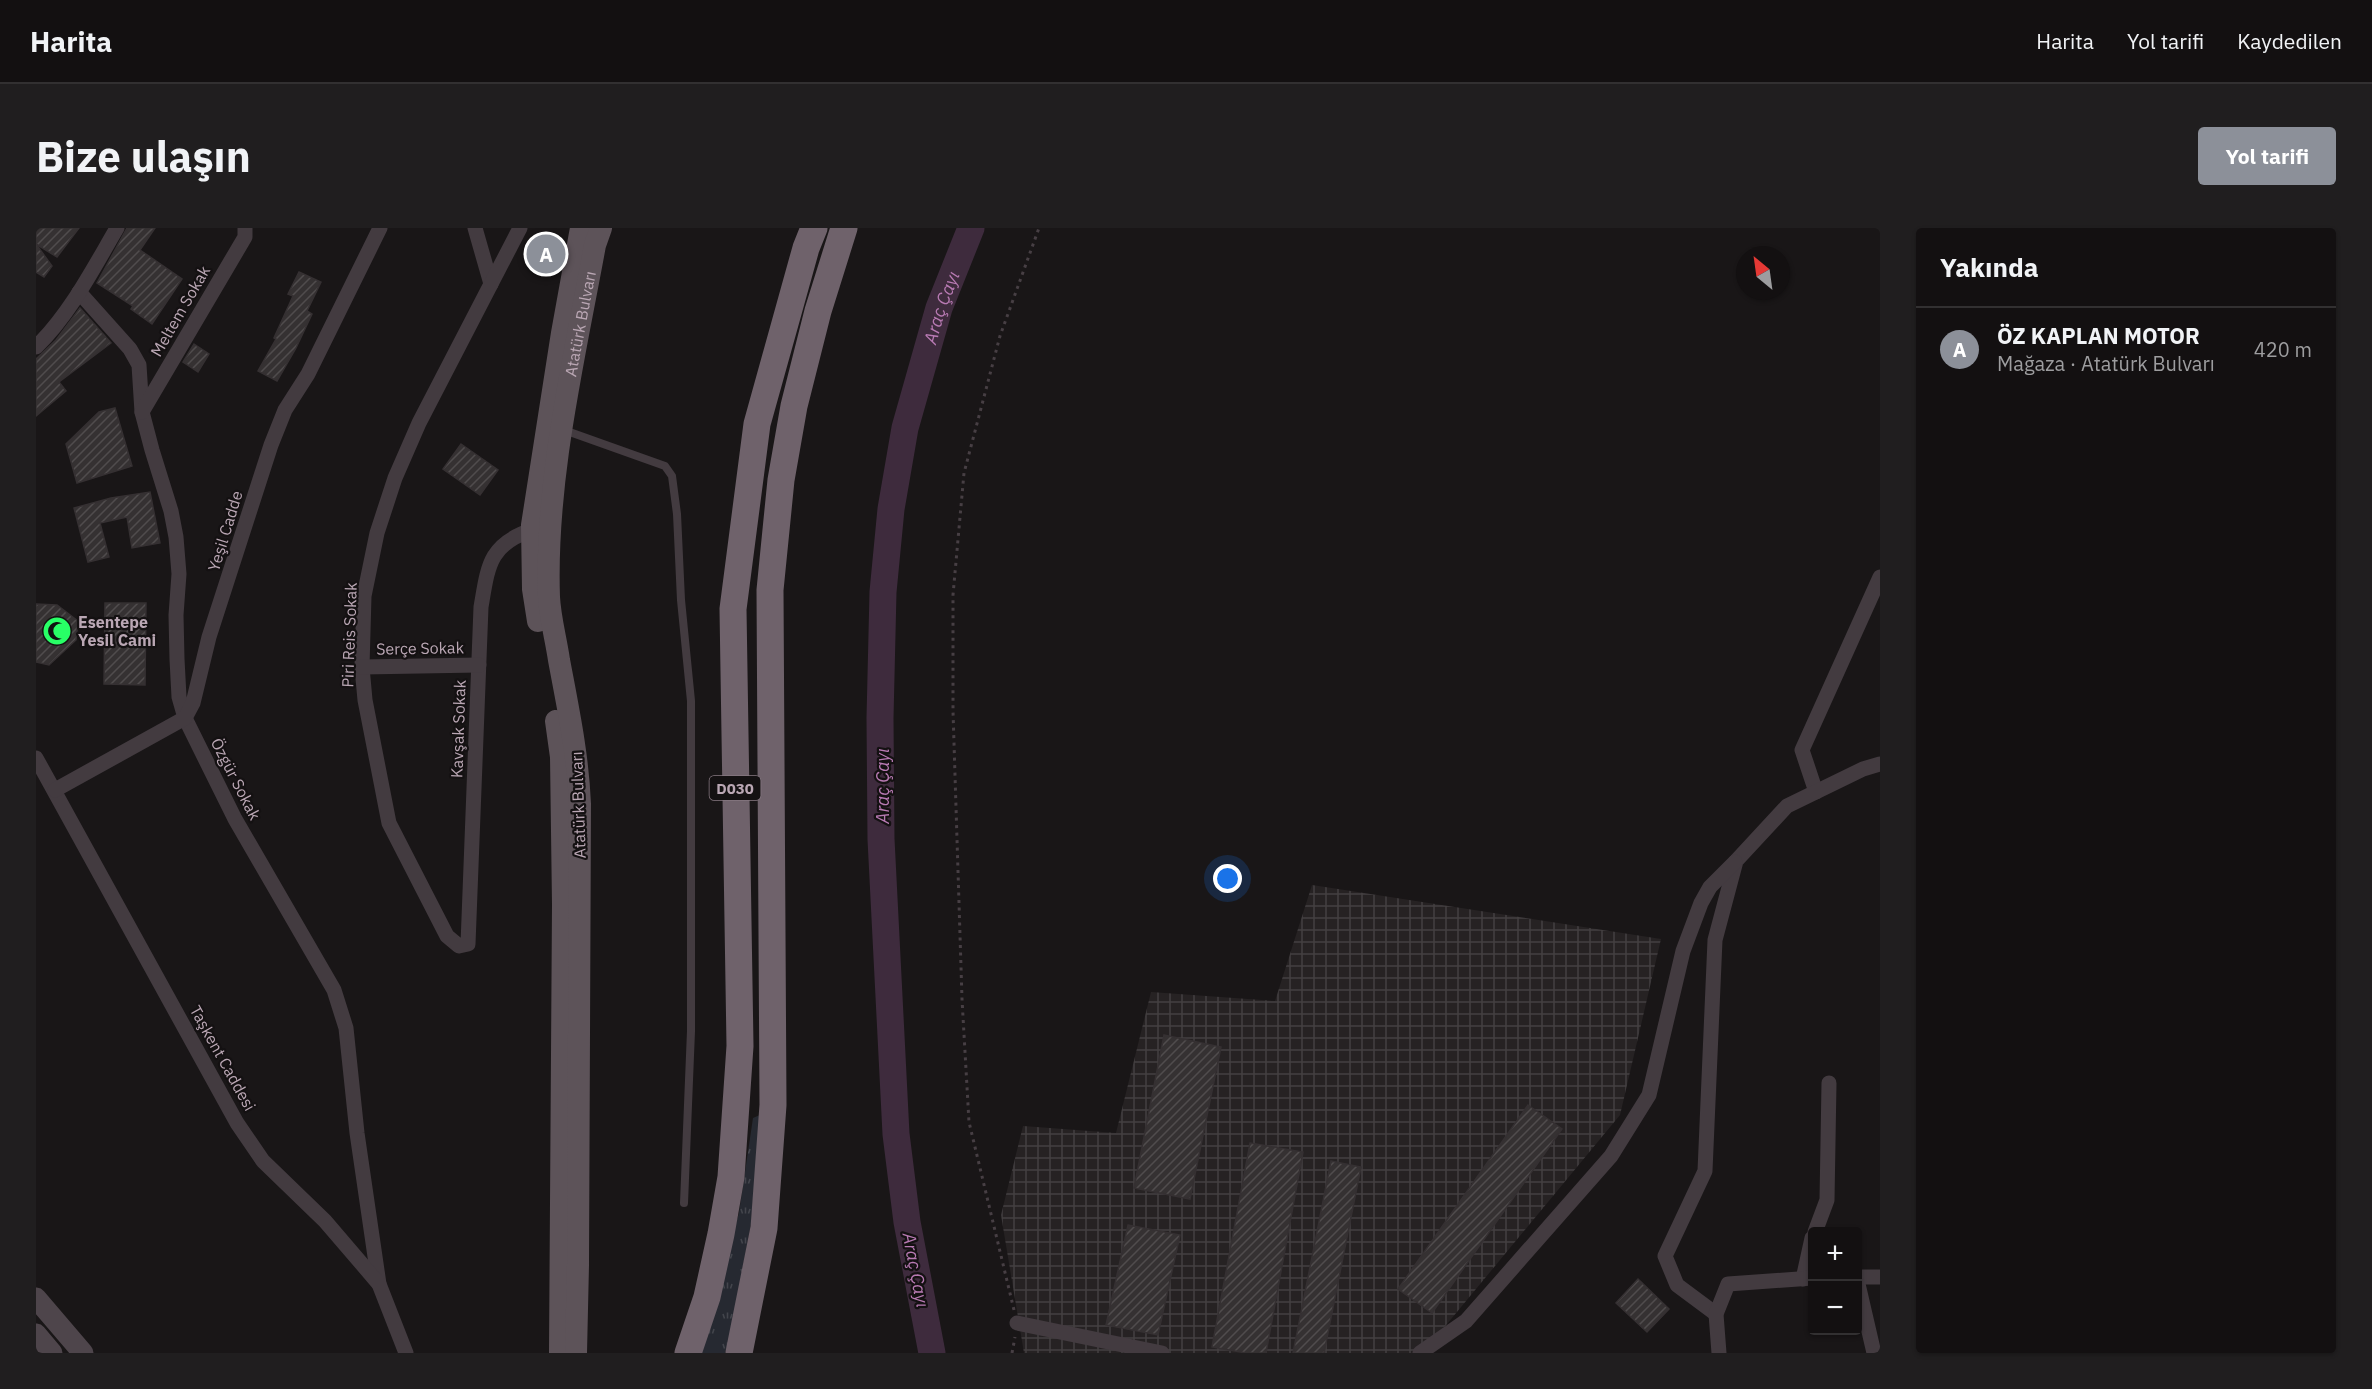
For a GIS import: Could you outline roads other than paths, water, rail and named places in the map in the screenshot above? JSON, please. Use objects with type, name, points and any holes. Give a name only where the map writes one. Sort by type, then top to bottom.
[{"type":"highway","name":"D030","points":[[688,1353],[707,1297],[731,1177],[740,1046],[733,609],[757,424],[806,248],[814,228]]},
{"type":"highway","name":"D030","points":[[739,1353],[764,1228],[773,1105],[770,590],[781,480],[794,406],[818,311],[844,228]]},
{"type":"main road","name":"Atatürk Bulvarı","points":[[560,1353],[563,904],[561,758],[533,589],[532,530],[560,345],[581,228]]},
{"type":"main road","name":"Atatürk Bulvarı","points":[[576,1353],[580,804],[576,748],[549,589],[550,522],[563,430],[595,245],[601,228]]},
{"type":"main road","points":[[36,1298],[83,1353]]},
{"type":"main road","points":[[36,1334],[52,1353]]},
{"type":"street","points":[[36,347],[48,336],[79,292],[117,228]]},
{"type":"street","name":"Meltem Sokak","points":[[142,412],[244,237],[245,228]]},
{"type":"street","name":"Yeşil Cadde","points":[[185,718],[193,703],[210,637],[271,445],[285,410],[308,374],[380,228]]},
{"type":"street","points":[[475,228],[491,284]]},
{"type":"street","name":"Piri Reis Sokak","points":[[459,946],[447,936],[389,823],[365,700],[362,667],[364,597],[377,533],[395,478],[419,423],[520,228]]},
{"type":"street","name":"Özgür Sokak","points":[[79,292],[130,349],[138,364],[142,412],[171,511],[176,537],[179,574],[176,615],[177,659],[179,697],[185,718],[235,819],[334,990],[346,1028],[357,1133],[379,1284]]},
{"type":"street","name":"Kavşak Sokak","points":[[459,946],[468,944],[481,607],[487,573],[497,550],[513,536],[532,530]]},
{"type":"street","points":[[1816,792],[1802,750],[1880,577]]},
{"type":"street","name":"Serçe Sokak","points":[[362,667],[478,665]]},
{"type":"street","points":[[55,790],[185,718]]},
{"type":"street","name":"Taşkent Caddesi","points":[[36,758],[237,1123],[263,1161],[325,1221],[379,1284],[406,1353]]},
{"type":"street","points":[[1420,1353],[1466,1321],[1611,1156],[1649,1095],[1683,951],[1701,903],[1710,887],[1787,806],[1863,769],[1880,764]]},
{"type":"street","points":[[1716,1314],[1677,1285],[1665,1256],[1704,1171],[1715,940],[1736,861]]},
{"type":"street","points":[[1817,1227],[1827,1200],[1829,1083]]},
{"type":"street","points":[[1862,1277],[1880,1277]]},
{"type":"street","points":[[1719,1353],[1716,1314],[1728,1284],[1808,1279]]},
{"type":"street","points":[[1862,1304],[1874,1353]]},
{"type":"street","points":[[1017,1323],[1162,1353]]},
{"type":"lane","points":[[563,430],[665,466],[672,476],[691,700],[691,1031],[684,1203]]},
{"type":"waterway","name":"Araç Çayı","points":[[932,1353],[907,1222],[896,1134],[881,839],[880,718],[883,592],[891,509],[905,428],[939,308],[971,228]]},
{"type":"place","name":"ÖZ KAPLAN MOTOR","points":[[546,254]]},
{"type":"place","name":"Esentepe Yesil Cami","points":[[57,631]]}]
